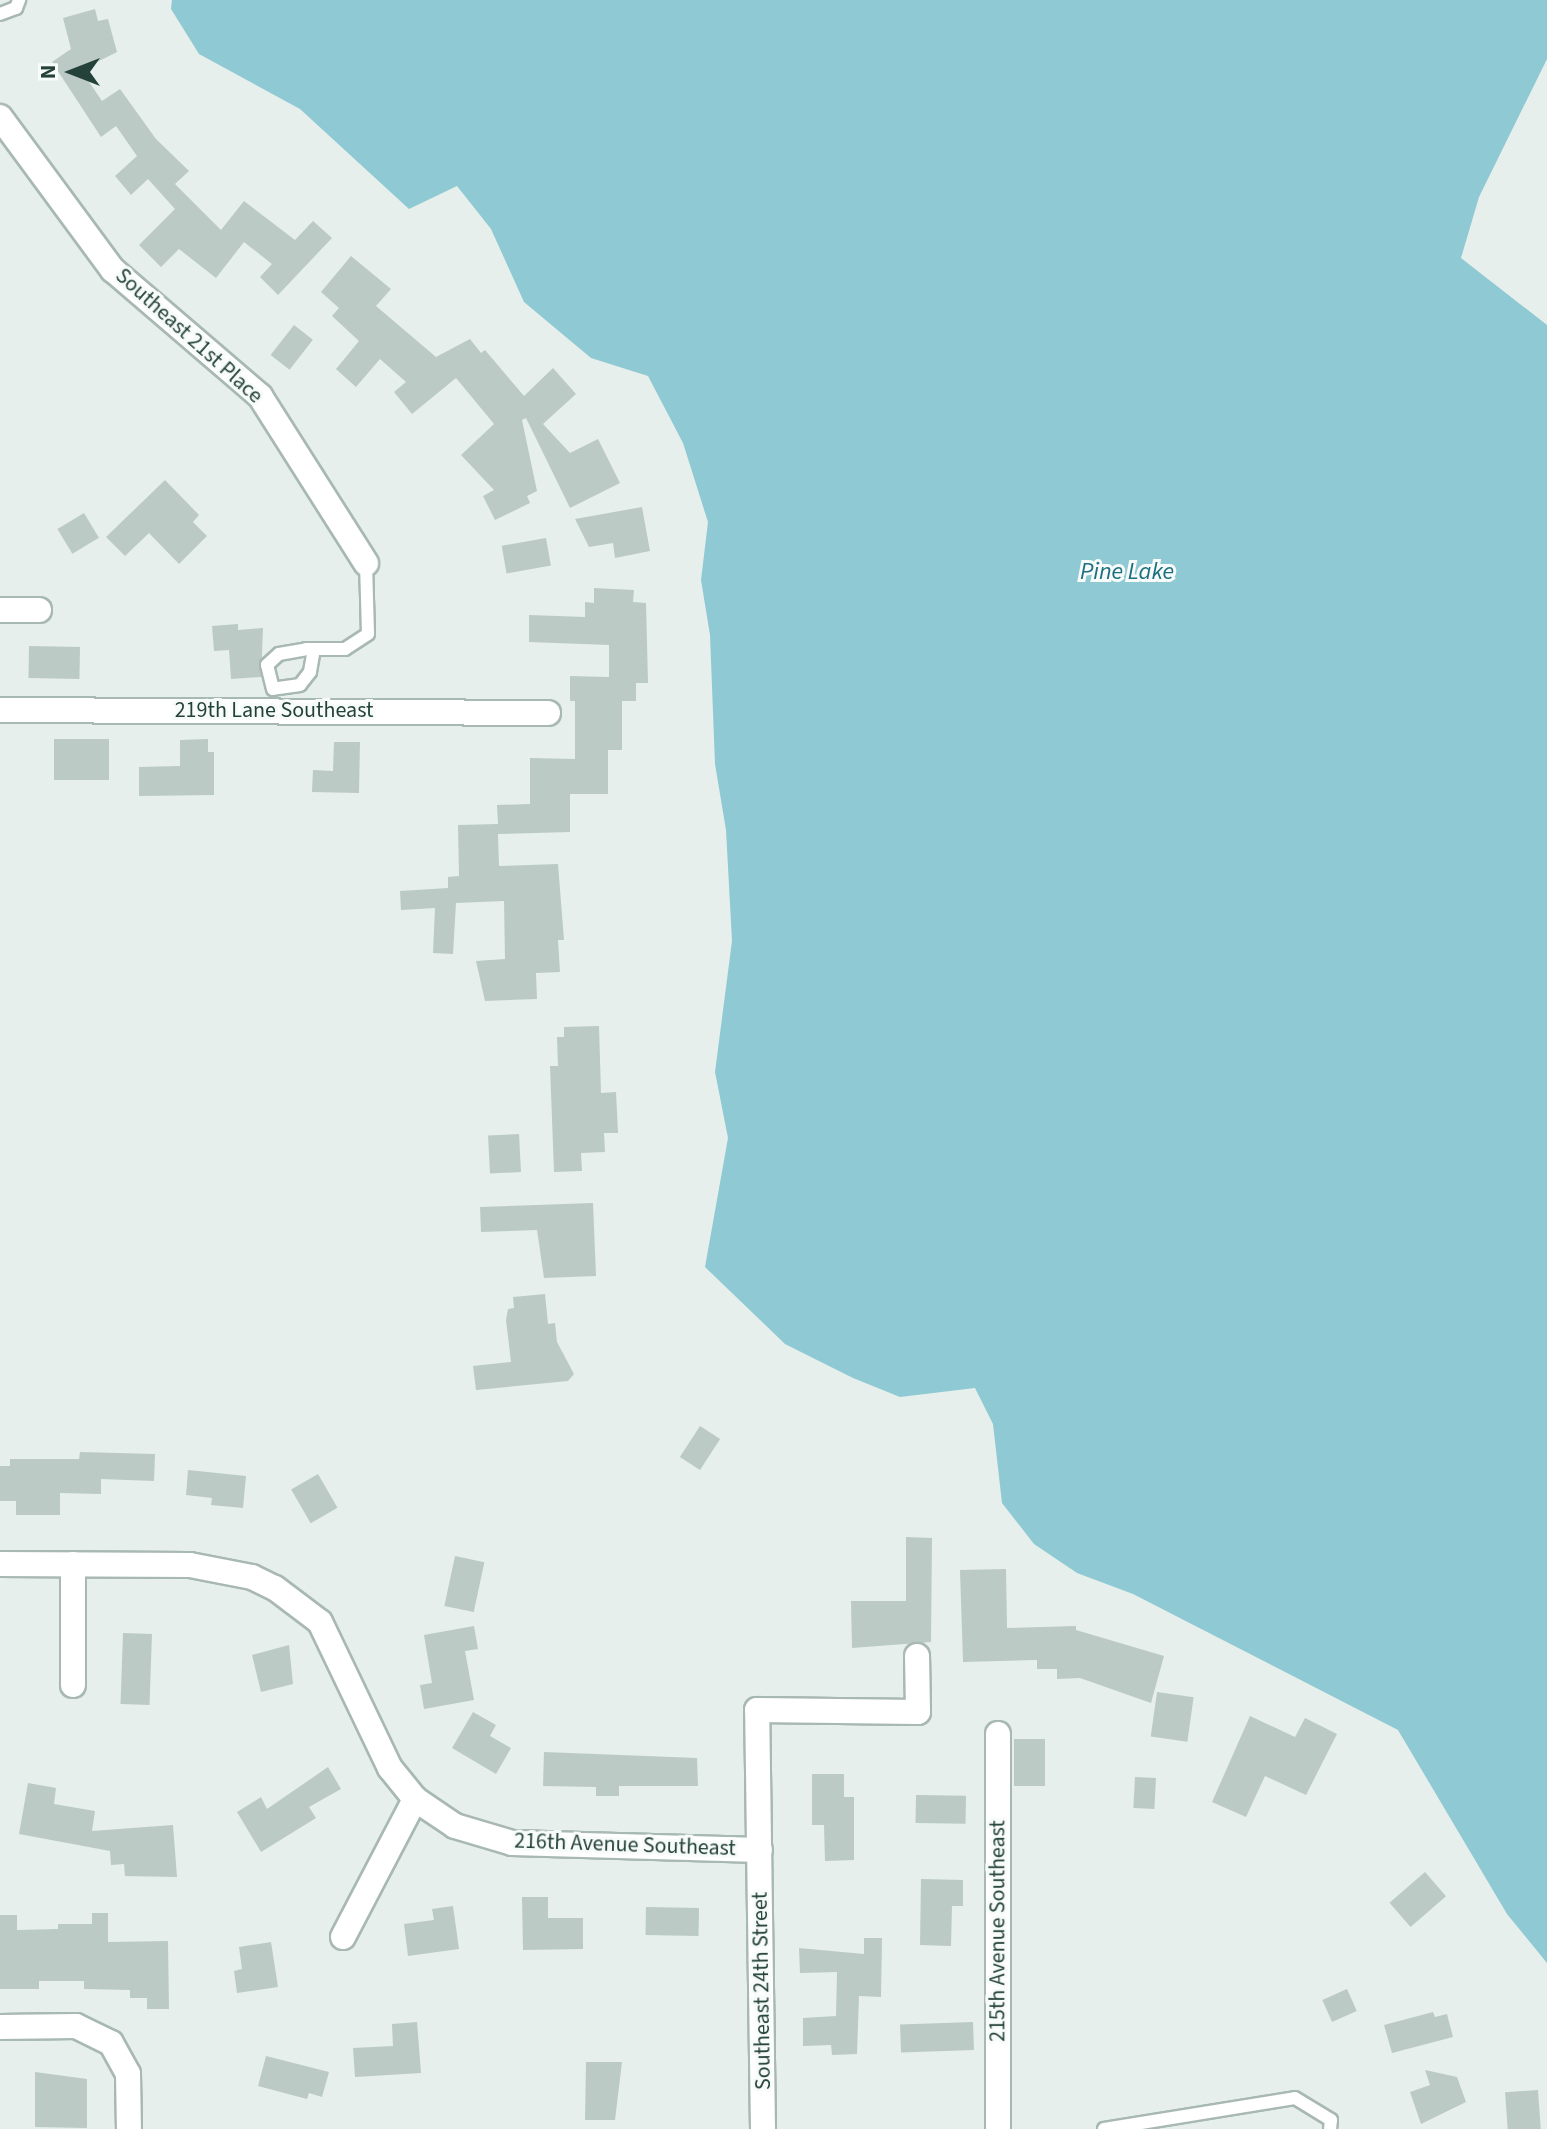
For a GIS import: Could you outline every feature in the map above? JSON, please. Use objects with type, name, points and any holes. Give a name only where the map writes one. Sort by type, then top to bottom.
[{"type":"street","name":"Southeast 21st Place","points":[[0,117],[113,270],[260,396],[366,563]]},
{"type":"street","points":[[0,610],[39,610]]},
{"type":"street","name":"219th Lane Southeast","points":[[0,710],[548,713]]},
{"type":"street","name":"216th Avenue Southeast","points":[[0,1564],[221,1569],[252,1577],[304,1605],[335,1648],[368,1730],[415,1799],[455,1826],[512,1843],[760,1850]]},
{"type":"street","points":[[73,1564],[73,1685]]},
{"type":"street","name":"Southeast 24th Street","points":[[763,2129],[757,1710],[918,1712],[917,1656]]},
{"type":"street","name":"215th Avenue Southeast","points":[[998,1734],[998,2129]]},
{"type":"street","points":[[343,1937],[415,1799]]},
{"type":"street","points":[[0,2027],[76,2026],[111,2043],[128,2074],[129,2129]]},
{"type":"lane","points":[[0,14],[16,8],[19,0]]},
{"type":"lane","points":[[314,649],[345,649],[368,634],[366,563]]},
{"type":"lane","points":[[1104,2129],[1295,2098],[1331,2120],[1330,2129]]},
{"type":"water","name":"Pine Lake","points":[[172,0],[1547,0],[1547,59],[1479,197],[1461,258],[1547,325],[1547,1963],[1507,1914],[1398,1730],[1133,1594],[1077,1573],[1034,1544],[1002,1503],[993,1424],[975,1388],[900,1397],[853,1378],[785,1344],[705,1267],[728,1138],[715,1072],[732,941],[726,830],[715,764],[710,635],[701,580],[708,522],[683,443],[648,376],[591,358],[524,302],[491,229],[457,186],[409,209],[300,109],[199,54],[171,9]]},
{"type":"building","points":[[95,9],[98,21],[108,19],[117,52],[81,70],[102,101],[120,89],[156,139],[189,171],[175,184],[221,230],[244,201],[295,240],[313,221],[332,238],[278,295],[260,277],[272,264],[244,242],[216,278],[179,249],[161,267],[139,245],[175,209],[148,179],[131,195],[115,176],[137,156],[116,126],[101,137],[52,62],[71,49],[63,18]]},
{"type":"building","points":[[351,256],[391,289],[376,306],[436,357],[470,339],[481,353],[485,350],[524,396],[553,368],[576,394],[543,424],[570,453],[598,439],[620,483],[570,508],[526,418],[522,420],[537,491],[527,496],[530,503],[495,520],[483,496],[494,490],[461,455],[494,424],[456,378],[412,414],[394,392],[406,382],[380,359],[356,387],[336,369],[359,341],[332,316],[339,308],[321,292]]},
{"type":"building","points":[[294,325],[313,340],[290,370],[271,355]]},
{"type":"building","points":[[165,480],[199,515],[193,522],[207,536],[179,564],[149,533],[125,556],[106,537]]},
{"type":"building","points":[[642,507],[650,551],[615,558],[613,543],[589,547],[575,519]]},
{"type":"building","points":[[84,513],[99,538],[72,554],[57,529]]},
{"type":"building","points":[[546,538],[551,566],[507,573],[502,546]]},
{"type":"building","points":[[594,588],[634,590],[633,602],[646,603],[648,683],[636,683],[636,701],[622,701],[622,750],[608,750],[608,794],[570,794],[570,832],[498,834],[499,866],[558,864],[564,940],[558,940],[560,972],[536,973],[537,999],[485,1001],[476,961],[505,959],[504,901],[456,903],[453,954],[433,953],[435,908],[401,910],[400,891],[448,888],[448,877],[459,876],[458,825],[498,824],[497,805],[530,804],[530,758],[575,759],[575,701],[570,701],[570,676],[609,677],[609,645],[529,642],[529,615],[585,617],[585,602],[594,603]]},
{"type":"building","points":[[238,624],[238,630],[263,628],[261,677],[231,679],[229,650],[214,651],[212,626]]},
{"type":"building","points":[[29,646],[80,647],[79,679],[28,678]]},
{"type":"building","points":[[54,739],[109,739],[109,780],[54,780]]},
{"type":"building","points":[[208,739],[208,752],[214,752],[214,795],[139,796],[139,767],[180,766],[180,740]]},
{"type":"building","points":[[334,742],[360,742],[359,793],[312,792],[313,770],[333,771]]},
{"type":"building","points":[[599,1026],[601,1093],[616,1092],[618,1133],[604,1133],[605,1152],[581,1153],[582,1171],[554,1172],[550,1066],[558,1066],[557,1037],[564,1037],[564,1027]]},
{"type":"building","points":[[519,1134],[521,1172],[490,1174],[488,1136]]},
{"type":"building","points":[[593,1203],[596,1276],[544,1278],[537,1230],[481,1232],[480,1207]]},
{"type":"building","points":[[545,1294],[548,1324],[555,1323],[557,1342],[574,1374],[568,1381],[476,1390],[473,1366],[511,1362],[506,1320],[508,1309],[514,1308],[513,1297]]},
{"type":"building","points":[[700,1426],[720,1439],[700,1470],[680,1457]]},
{"type":"building","points":[[80,1452],[155,1454],[154,1481],[101,1479],[101,1494],[60,1493],[60,1515],[16,1515],[16,1501],[0,1501],[0,1466],[10,1466],[10,1459],[79,1459]]},
{"type":"building","points":[[188,1470],[246,1476],[243,1508],[211,1505],[212,1498],[186,1495]]},
{"type":"building","points":[[318,1474],[338,1508],[311,1523],[291,1490]]},
{"type":"building","points":[[906,1537],[932,1538],[931,1642],[852,1648],[851,1601],[906,1601]]},
{"type":"building","points":[[455,1556],[484,1562],[474,1612],[444,1606]]},
{"type":"building","points":[[1006,1569],[1007,1628],[1076,1626],[1076,1630],[1164,1656],[1151,1703],[1080,1678],[1057,1679],[1057,1669],[1037,1669],[1037,1660],[963,1662],[960,1570]]},
{"type":"building","points":[[474,1626],[478,1649],[465,1651],[474,1700],[424,1709],[420,1685],[432,1683],[424,1635]]},
{"type":"building","points":[[123,1633],[152,1634],[150,1705],[121,1704]]},
{"type":"building","points":[[289,1645],[293,1684],[261,1692],[252,1655]]},
{"type":"building","points":[[1157,1692],[1194,1697],[1187,1742],[1151,1737]]},
{"type":"building","points":[[473,1712],[496,1725],[490,1736],[511,1748],[496,1774],[452,1748]]},
{"type":"building","points":[[1250,1716],[1295,1737],[1305,1718],[1337,1734],[1306,1795],[1265,1776],[1246,1817],[1212,1802]]},
{"type":"building","points":[[1014,1739],[1045,1739],[1045,1786],[1014,1786]]},
{"type":"building","points":[[544,1752],[697,1758],[698,1786],[619,1786],[619,1796],[596,1796],[596,1787],[543,1786]]},
{"type":"building","points":[[328,1767],[341,1789],[309,1807],[316,1818],[261,1852],[237,1812],[261,1797],[267,1809]]},
{"type":"building","points":[[812,1774],[844,1774],[844,1797],[854,1797],[854,1860],[825,1861],[824,1825],[812,1825]]},
{"type":"building","points":[[1135,1777],[1156,1778],[1154,1809],[1133,1808]]},
{"type":"building","points":[[28,1783],[56,1788],[54,1804],[95,1811],[92,1831],[173,1825],[177,1877],[125,1876],[124,1864],[111,1865],[110,1851],[19,1834]]},
{"type":"building","points":[[916,1795],[966,1796],[966,1824],[916,1823]]},
{"type":"building","points":[[1425,1872],[1446,1896],[1411,1927],[1390,1903]]},
{"type":"building","points":[[921,1879],[963,1880],[963,1906],[952,1906],[951,1946],[920,1945]]},
{"type":"building","points":[[522,1897],[548,1897],[548,1918],[583,1918],[583,1949],[523,1950]]},
{"type":"building","points":[[453,1906],[459,1949],[408,1956],[404,1924],[434,1920],[432,1909]]},
{"type":"building","points":[[646,1907],[699,1908],[699,1936],[646,1935]]},
{"type":"building","points":[[92,1913],[108,1913],[108,1942],[168,1941],[169,2009],[147,2009],[147,1998],[130,1998],[130,1990],[84,1989],[84,1981],[39,1981],[39,1989],[0,1989],[0,1915],[17,1915],[17,1930],[58,1929],[58,1924],[92,1924]]},
{"type":"building","points":[[864,1938],[882,1938],[881,1997],[859,1996],[857,2054],[832,2055],[831,2045],[803,2046],[803,2018],[836,2016],[837,1972],[800,1973],[799,1948],[864,1954]]},
{"type":"building","points":[[271,1942],[278,1987],[237,1993],[234,1971],[242,1969],[239,1947]]},
{"type":"building","points":[[1347,1989],[1357,2011],[1332,2022],[1322,2000]]},
{"type":"building","points":[[1433,2012],[1435,2017],[1447,2014],[1453,2037],[1392,2053],[1384,2025]]},
{"type":"building","points":[[417,2022],[421,2073],[355,2077],[353,2048],[393,2046],[392,2024]]},
{"type":"building","points":[[973,2022],[974,2050],[901,2053],[900,2025]]},
{"type":"building","points":[[266,2056],[329,2072],[322,2097],[309,2093],[307,2099],[258,2086]]},
{"type":"building","points":[[586,2062],[622,2062],[615,2120],[585,2120]]},
{"type":"building","points":[[1425,2070],[1457,2077],[1466,2102],[1421,2124],[1410,2092],[1430,2085]]},
{"type":"building","points":[[35,2072],[87,2079],[87,2128],[35,2127]]},
{"type":"building","points":[[1538,2090],[1541,2129],[1508,2129],[1505,2092]]}]
